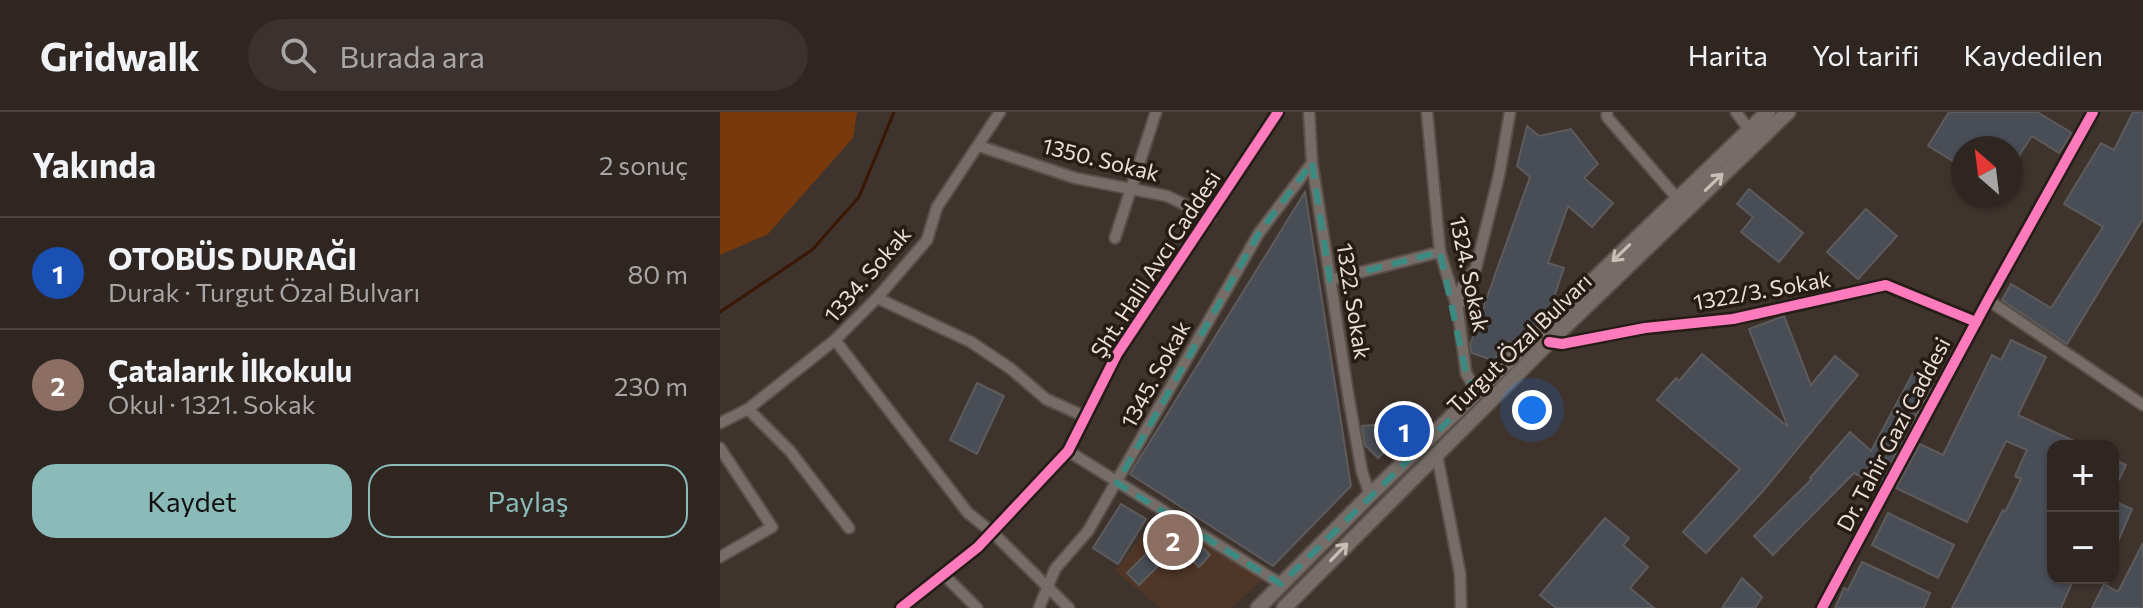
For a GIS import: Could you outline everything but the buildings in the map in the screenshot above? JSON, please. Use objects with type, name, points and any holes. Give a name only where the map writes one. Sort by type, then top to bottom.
[{"type":"main road","points":[[1258,608],[1370,495],[1768,112]]},
{"type":"main road","name":"Turgut Özal Bulvarı","points":[[1284,608],[1549,342],[1788,112]]},
{"type":"street","name":"1334. Sokak","points":[[720,423],[748,409],[835,340],[877,298],[927,240],[937,207],[1000,112]]},
{"type":"street","points":[[1115,238],[1156,112]]},
{"type":"street","name":"1322. Sokak","points":[[1309,112],[1312,163],[1330,280],[1362,472],[1370,495]]},
{"type":"street","name":"1324. Sokak","points":[[1427,112],[1440,252],[1458,310],[1466,373],[1477,393]]},
{"type":"street","points":[[1458,310],[1461,289],[1476,268],[1499,175],[1510,112]]},
{"type":"street","points":[[1607,112],[1607,117],[1677,198]]},
{"type":"street","points":[[1736,112],[1749,130]]},
{"type":"street","name":"Dr. Tahir Gazi Caddesi","points":[[1822,608],[2093,112]]},
{"type":"street","name":"Şht. Halil Avcı Caddesi","points":[[901,608],[993,533],[1068,451],[1117,354],[1210,217],[1271,115]]},
{"type":"street","name":"1350. Sokak","points":[[979,146],[1075,178],[1167,196],[1210,217]]},
{"type":"street","name":"1345. Sokak","points":[[1039,608],[1055,569],[1088,531],[1259,233],[1312,163]]},
{"type":"street","points":[[1330,280],[1440,252]]},
{"type":"street","name":"1322/3. Sokak","points":[[1549,342],[1562,344],[1645,328],[1733,319],[1886,285],[1976,322]]},
{"type":"street","points":[[877,298],[971,342],[1011,369],[1046,399],[1086,417]]},
{"type":"street","points":[[1988,300],[2143,405]]},
{"type":"street","points":[[835,340],[968,513],[993,533],[1047,590],[1069,608]]},
{"type":"street","points":[[748,409],[790,451],[849,528]]},
{"type":"street","points":[[720,448],[772,527],[720,557]]},
{"type":"street","points":[[1068,451],[1281,584]]},
{"type":"street","points":[[1437,455],[1460,573],[1461,608]]},
{"type":"street","points":[[943,574],[977,608]]},
{"type":"highlighted area","points":[[1312,163],[1330,280],[1440,252],[1466,373],[1477,393],[1281,584],[1117,483],[1259,233]]},
{"type":"shaded area","points":[[720,112],[857,112],[853,138],[768,234],[720,255]]},
{"type":"shaded area","points":[[1162,510],[1264,578],[1231,608],[1161,608],[1115,571]]},
{"type":"waterway","points":[[720,312],[812,250],[859,197],[894,112]]},
{"type":"cycle path","points":[[901,608],[978,547],[1068,451],[1117,354],[1278,112]]},
{"type":"cycle path","points":[[1822,608],[2093,112]]},
{"type":"cycle path","points":[[1549,342],[1562,344],[1645,328],[1733,319],[1886,285],[1976,322]]},
{"type":"place","name":"OTOBÜS DURAĞI","points":[[1404,431]]},
{"type":"place","name":"Çatalarık İlkokulu","points":[[1173,540]]}]
